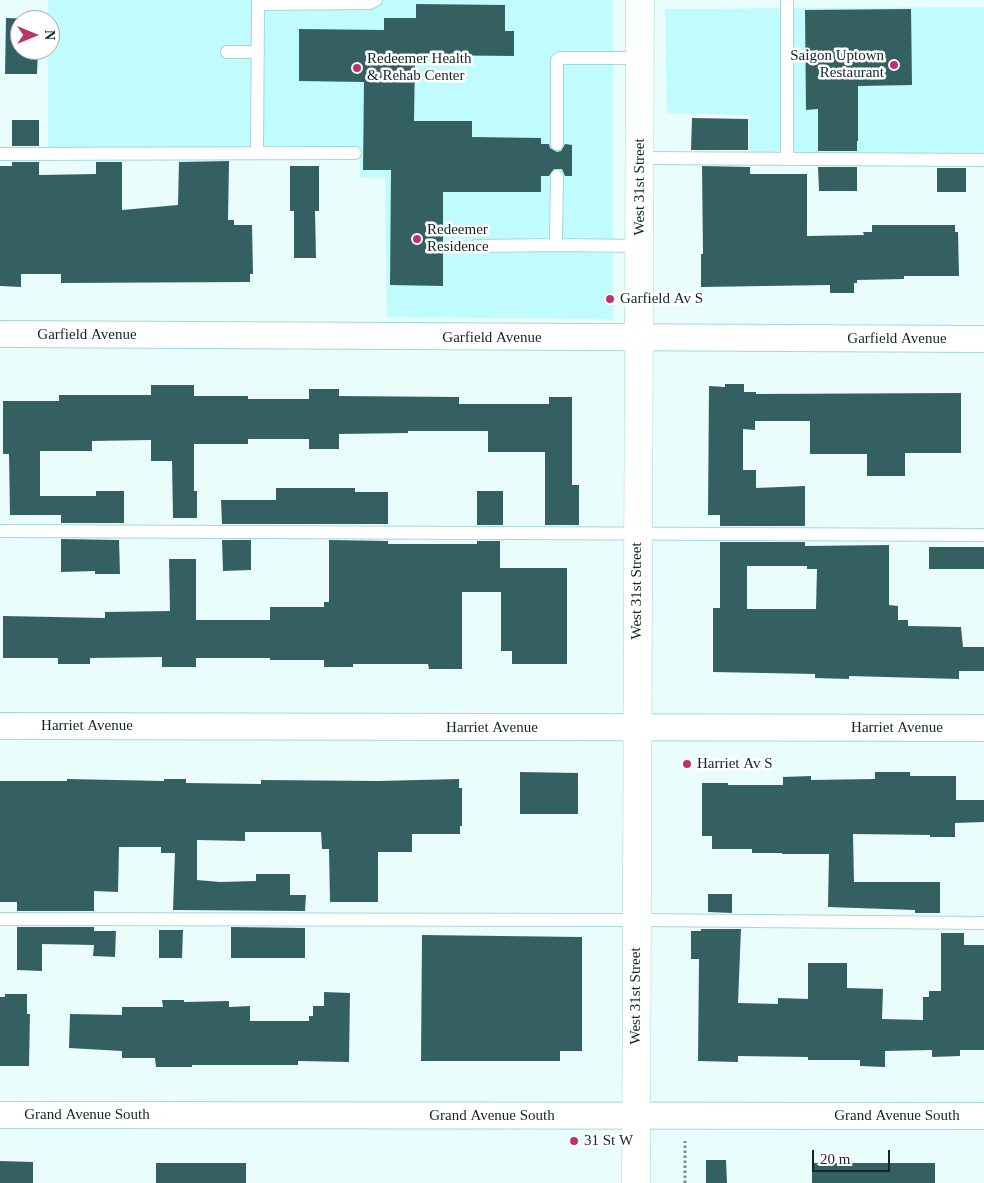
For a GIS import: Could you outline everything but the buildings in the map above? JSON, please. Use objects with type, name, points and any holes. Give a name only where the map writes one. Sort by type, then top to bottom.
[{"type":"street","name":"West 31st Street","points":[[636,1183],[640,0]]},
{"type":"street","name":"Garfield Avenue","points":[[0,334],[639,339],[984,339]]},
{"type":"street","name":"Harriet Avenue","points":[[0,726],[984,728]]},
{"type":"street","name":"Grand Avenue South","points":[[0,1115],[984,1116]]},
{"type":"lane","points":[[257,153],[258,2],[370,3],[376,0]]},
{"type":"lane","points":[[786,0],[786,159]]},
{"type":"lane","points":[[227,52],[258,52]]},
{"type":"lane","points":[[557,144],[557,60],[560,58],[640,58]]},
{"type":"lane","points":[[0,154],[355,153]]},
{"type":"lane","points":[[640,158],[984,160]]},
{"type":"lane","points":[[557,176],[556,240],[558,245]]},
{"type":"lane","points":[[476,246],[640,246]]},
{"type":"lane","points":[[0,531],[984,535]]},
{"type":"lane","points":[[0,920],[636,920],[984,923]]},
{"type":"path","points":[[685,1140],[685,1183]]},
{"type":"shaded area","points":[[48,0],[613,0],[613,319],[387,317],[385,178],[361,178],[359,152],[48,150],[48,60],[60,60],[60,10],[48,10]]},
{"type":"shaded area","points":[[984,7],[984,161],[749,157],[749,115],[667,113],[665,9]]},
{"type":"place","name":"Saigon Uptown Restaurant","points":[[894,65]]},
{"type":"place","name":"Redeemer Health & Rehab Center","points":[[357,68]]},
{"type":"place","name":"Redeemer Residence","points":[[417,239]]},
{"type":"place","name":"Garfield Av S","points":[[610,299]]},
{"type":"place","name":"Harriet Av S","points":[[687,764]]},
{"type":"place","name":"31 St W","points":[[574,1141]]}]
